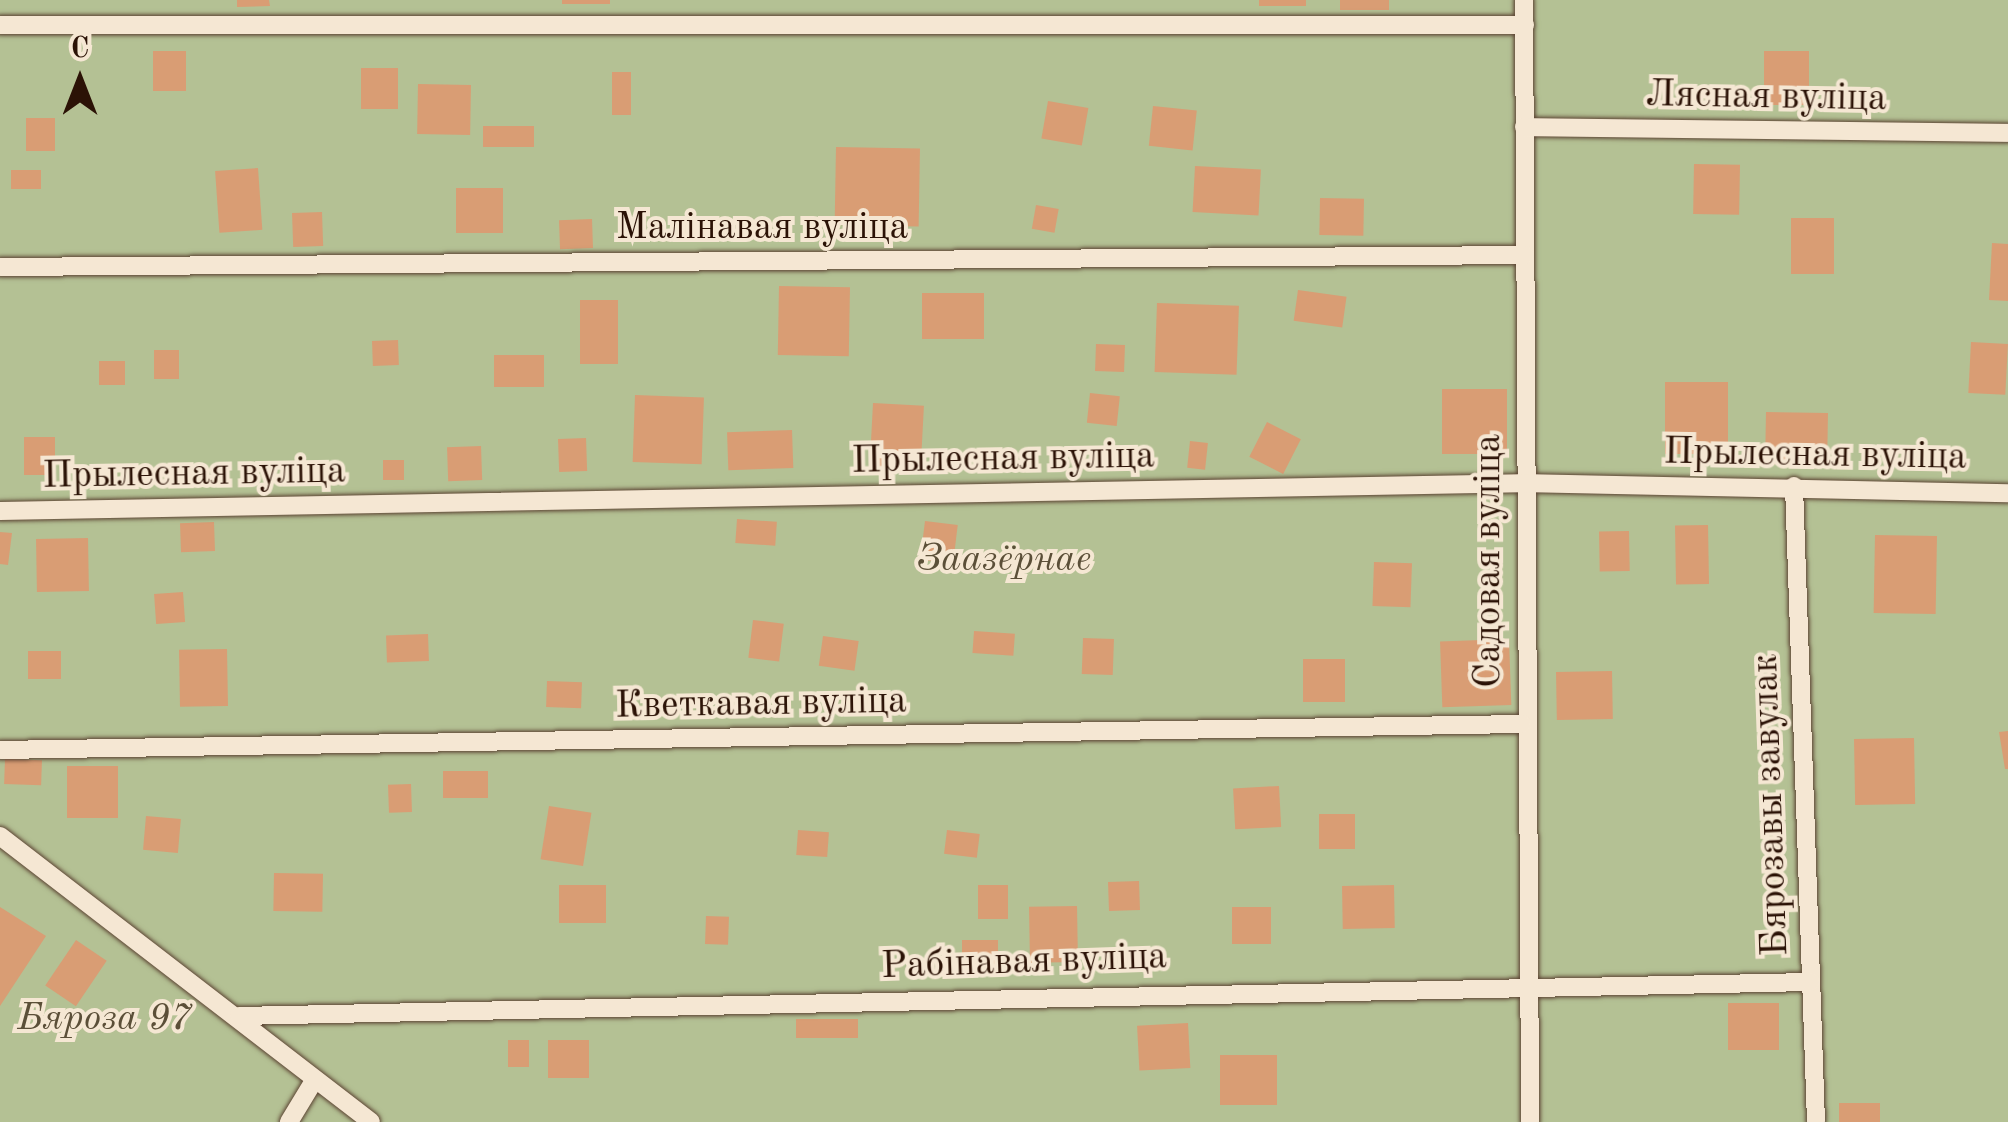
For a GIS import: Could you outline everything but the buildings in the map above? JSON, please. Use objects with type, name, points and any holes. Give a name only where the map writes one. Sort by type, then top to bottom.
[{"type":"lane","name":"Садовая вуліца","points":[[1524,0],[1522,724],[1530,1122]]},
{"type":"lane","points":[[0,26],[1525,26]]},
{"type":"lane","name":"Лясная вуліца","points":[[1524,128],[2008,133]]},
{"type":"lane","name":"Малінавая вуліца","points":[[0,268],[1525,254]]},
{"type":"lane","name":"Прылесная вуліца","points":[[0,511],[1521,483],[2008,493]]},
{"type":"lane","name":"Бярозавы завулак","points":[[1794,486],[1816,1122]]},
{"type":"lane","name":"Кветкавая вуліца","points":[[0,750],[1522,724]]},
{"type":"lane","points":[[1,840],[238,1016],[371,1122]]},
{"type":"lane","name":"Рабінавая вуліца","points":[[238,1016],[1529,982],[1810,982]]},
{"type":"lane","points":[[288,1122],[315,1079]]},
{"type":"green space","name":"Заазёрнае","points":[[0,0],[2008,0],[2008,1122],[0,1122]]},
{"type":"park label","name":"Бяроза 97","points":[[105,1020]]}]
